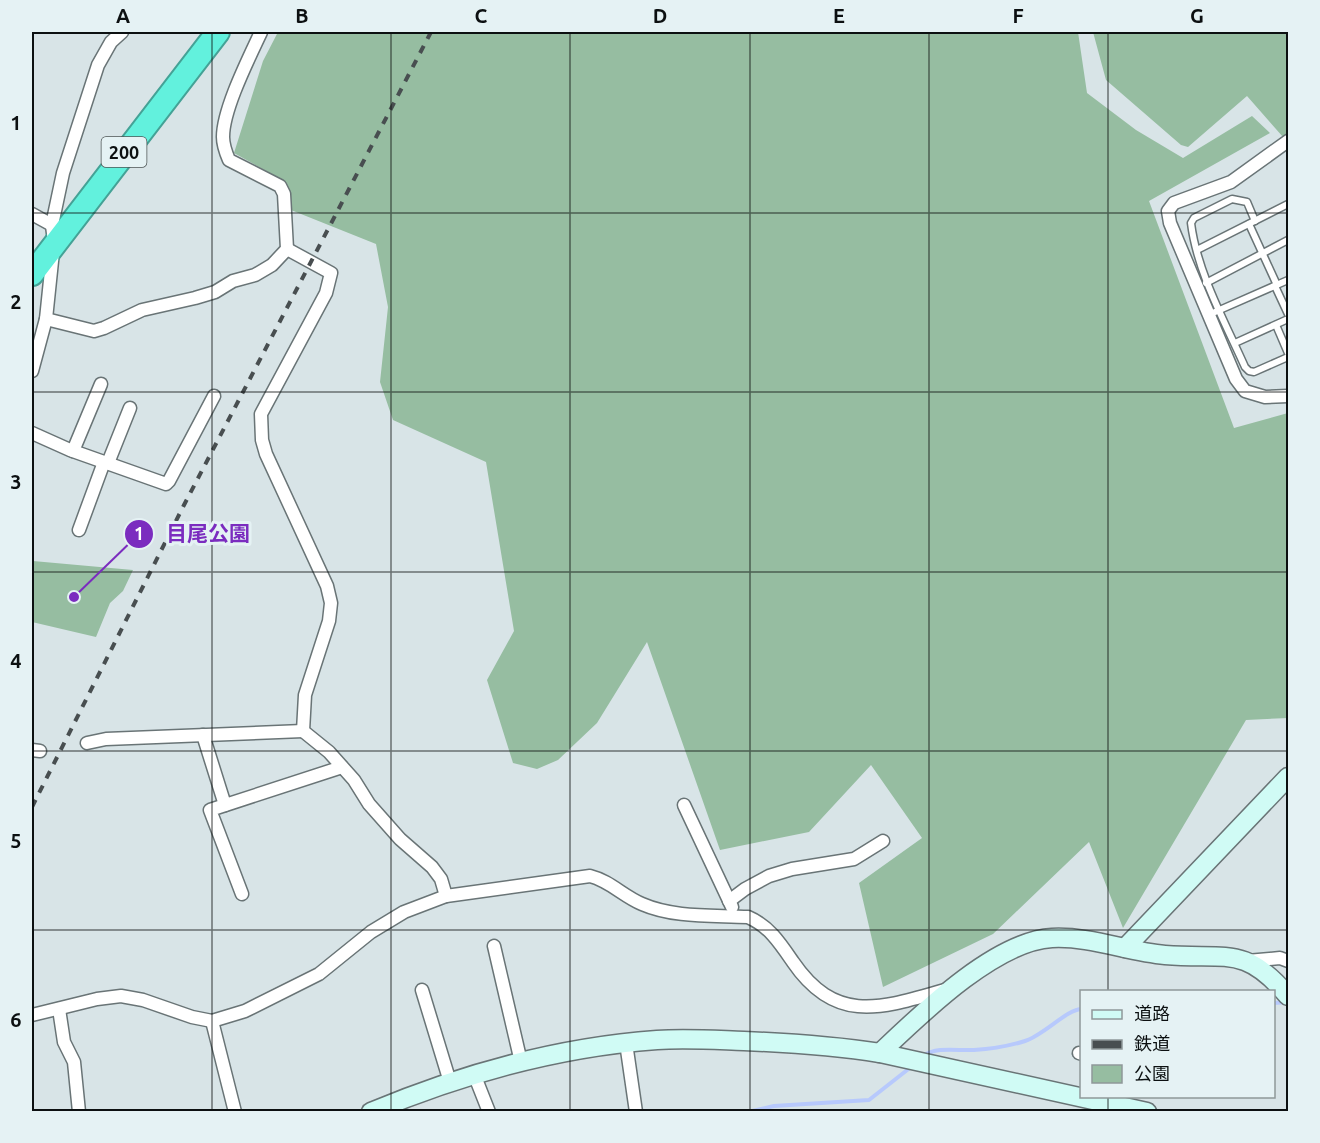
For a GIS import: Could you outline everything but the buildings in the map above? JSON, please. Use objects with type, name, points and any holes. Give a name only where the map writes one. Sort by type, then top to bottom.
[{"type":"highway","name":"200","points":[[32,274],[53,234],[218,32]]},
{"type":"street","points":[[32,371],[46,319],[53,234],[63,173],[98,65],[111,42],[122,32]]},
{"type":"street","points":[[46,319],[94,331],[141,310],[215,292],[233,281],[255,275],[272,265],[287,249],[284,194],[280,186],[228,160],[223,138],[225,124],[241,76],[261,32]]},
{"type":"street","points":[[1288,142],[1231,182],[1174,203],[1168,211],[1170,223],[1202,284],[1214,313],[1236,379],[1245,391],[1264,397],[1288,396]]},
{"type":"street","points":[[34,220],[53,234]]},
{"type":"street","points":[[287,249],[331,273],[326,293],[261,414],[262,440],[267,454],[327,586],[331,603],[328,621],[305,695],[303,731]]},
{"type":"street","points":[[74,451],[101,384]]},
{"type":"street","points":[[32,433],[165,484],[169,481],[214,396]]},
{"type":"street","points":[[79,530],[130,408]]},
{"type":"street","points":[[87,743],[106,740],[303,731],[329,752],[354,780],[369,804],[400,839],[432,867],[441,879],[446,896]]},
{"type":"street","points":[[203,735],[225,806]]},
{"type":"street","points":[[242,894],[210,810],[342,767]]},
{"type":"street","points":[[1125,948],[1288,777]]},
{"type":"street","points":[[684,805],[736,916]]},
{"type":"street","points":[[729,901],[769,876],[792,869],[854,859],[883,841]]},
{"type":"street","points":[[32,1015],[97,999],[121,996],[212,1021],[244,1011],[319,974],[370,932],[394,917],[446,896],[590,876],[601,879],[633,899],[654,908],[672,912],[748,917],[768,928],[804,978],[822,995],[841,1003],[861,1007],[878,1007],[955,987]]},
{"type":"street","points":[[880,1053],[987,961],[1027,944],[1052,938],[1094,942],[1163,955],[1228,956],[1247,961],[1274,979],[1288,996]]},
{"type":"street","points":[[494,946],[521,1062]]},
{"type":"street","points":[[1247,961],[1280,958],[1288,962]]},
{"type":"street","points":[[422,990],[450,1082]]},
{"type":"street","points":[[59,1009],[64,1042],[74,1062],[79,1112]]},
{"type":"street","points":[[212,1021],[235,1112]]},
{"type":"street","points":[[373,1111],[474,1074],[521,1062],[626,1043],[659,1040],[838,1046],[1080,1096]]},
{"type":"street","points":[[626,1043],[636,1112]]},
{"type":"street","points":[[474,1074],[489,1112]]},
{"type":"street","points":[[1090,1098],[1147,1112]]},
{"type":"lane","points":[[1234,343],[1276,325],[1288,316],[1263,253],[1246,202],[1240,199],[1233,200],[1194,218],[1191,223],[1202,284],[1263,253],[1288,240]]},
{"type":"lane","points":[[1197,250],[1288,204]]},
{"type":"lane","points":[[1276,325],[1288,355],[1254,372],[1245,367],[1234,343],[1214,313],[1288,280]]},
{"type":"green space","points":[[278,32],[1078,32],[1087,93],[1136,130],[1183,158],[1252,116],[1270,133],[1149,201],[1234,428],[1288,413],[1288,718],[1246,720],[1123,928],[1089,842],[993,934],[883,987],[859,883],[922,838],[871,765],[809,832],[720,850],[647,642],[597,723],[558,760],[537,769],[513,763],[487,680],[514,631],[486,462],[393,420],[380,382],[388,307],[376,244],[291,210],[284,181],[234,153],[263,61]]},
{"type":"green space","points":[[1093,32],[1288,32],[1288,132],[1283,137],[1247,96],[1188,147],[1181,145],[1106,80]]},
{"type":"green space","points":[[33,561],[133,570],[123,591],[110,603],[96,637],[32,622]]},
{"type":"waterway","points":[[1275,1003],[1288,1002]]},
{"type":"waterway","points":[[923,1056],[941,1050],[987,1049],[1025,1041],[1069,1013],[1080,1009]]},
{"type":"waterway","points":[[748,1112],[774,1106],[869,1100],[911,1067]]},
{"type":"railway","points":[[32,807],[184,505],[431,32]]},
{"type":"place","name":"目尾公園","points":[[74,597]]}]
